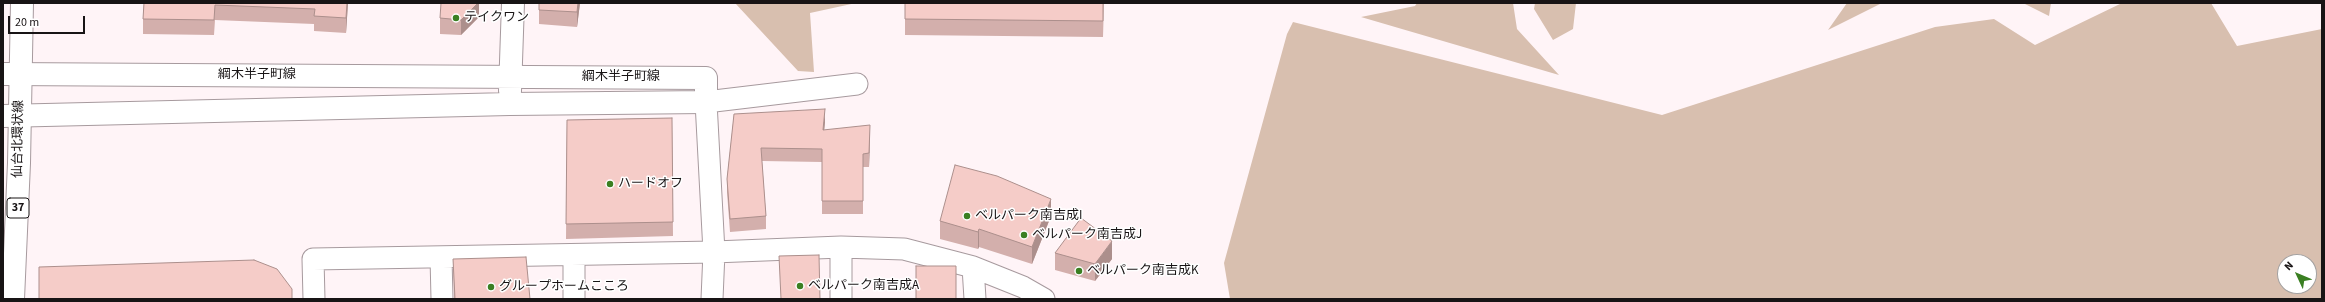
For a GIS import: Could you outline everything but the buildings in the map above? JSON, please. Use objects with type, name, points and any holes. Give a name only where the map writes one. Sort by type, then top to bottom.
[{"type":"street","name":"仙台北環状線","points":[[13,299],[12,74],[22,3]]},
{"type":"street","points":[[510,104],[513,3]]},
{"type":"street","name":"綱木半子町線","points":[[12,74],[706,78],[706,102]]},
{"type":"street","points":[[12,116],[510,104],[706,102],[857,84]]},
{"type":"street","points":[[706,102],[714,252],[712,299]]},
{"type":"street","points":[[840,247],[841,299]]},
{"type":"street","points":[[314,299],[313,259],[714,252],[840,247],[904,249],[973,267],[1023,287],[1044,299]]},
{"type":"street","points":[[574,255],[574,299]]},
{"type":"street","points":[[441,257],[442,299]]},
{"type":"street","points":[[973,267],[975,299]]},
{"type":"shaded area","points":[[735,3],[856,3],[810,13],[814,72],[798,71]]},
{"type":"shaded area","points":[[1417,3],[1513,3],[1517,29],[1559,75],[1361,17],[1415,6]]},
{"type":"shaded area","points":[[1535,3],[1576,3],[1573,29],[1553,40],[1534,9]]},
{"type":"shaded area","points":[[1847,3],[1882,3],[1828,30]]},
{"type":"shaded area","points":[[2023,3],[2051,3],[2049,16]]},
{"type":"shaded area","points":[[2122,3],[2211,3],[2237,46],[2322,29],[2322,299],[1230,299],[1224,263],[1287,34],[1293,22],[1662,115],[1935,27],[1994,19],[2035,45]]},
{"type":"place","name":"テイクワン","points":[[456,18]]},
{"type":"place","name":"ハードオフ","points":[[610,184]]},
{"type":"place","name":"ベルパーク南吉成I","points":[[967,216]]},
{"type":"place","name":"ベルパーク南吉成J","points":[[1024,235]]},
{"type":"place","name":"ベルパーク南吉成K","points":[[1079,271]]},
{"type":"place","name":"ベルパーク南吉成A","points":[[800,286]]},
{"type":"place","name":"グループホームこころ","points":[[491,287]]}]
